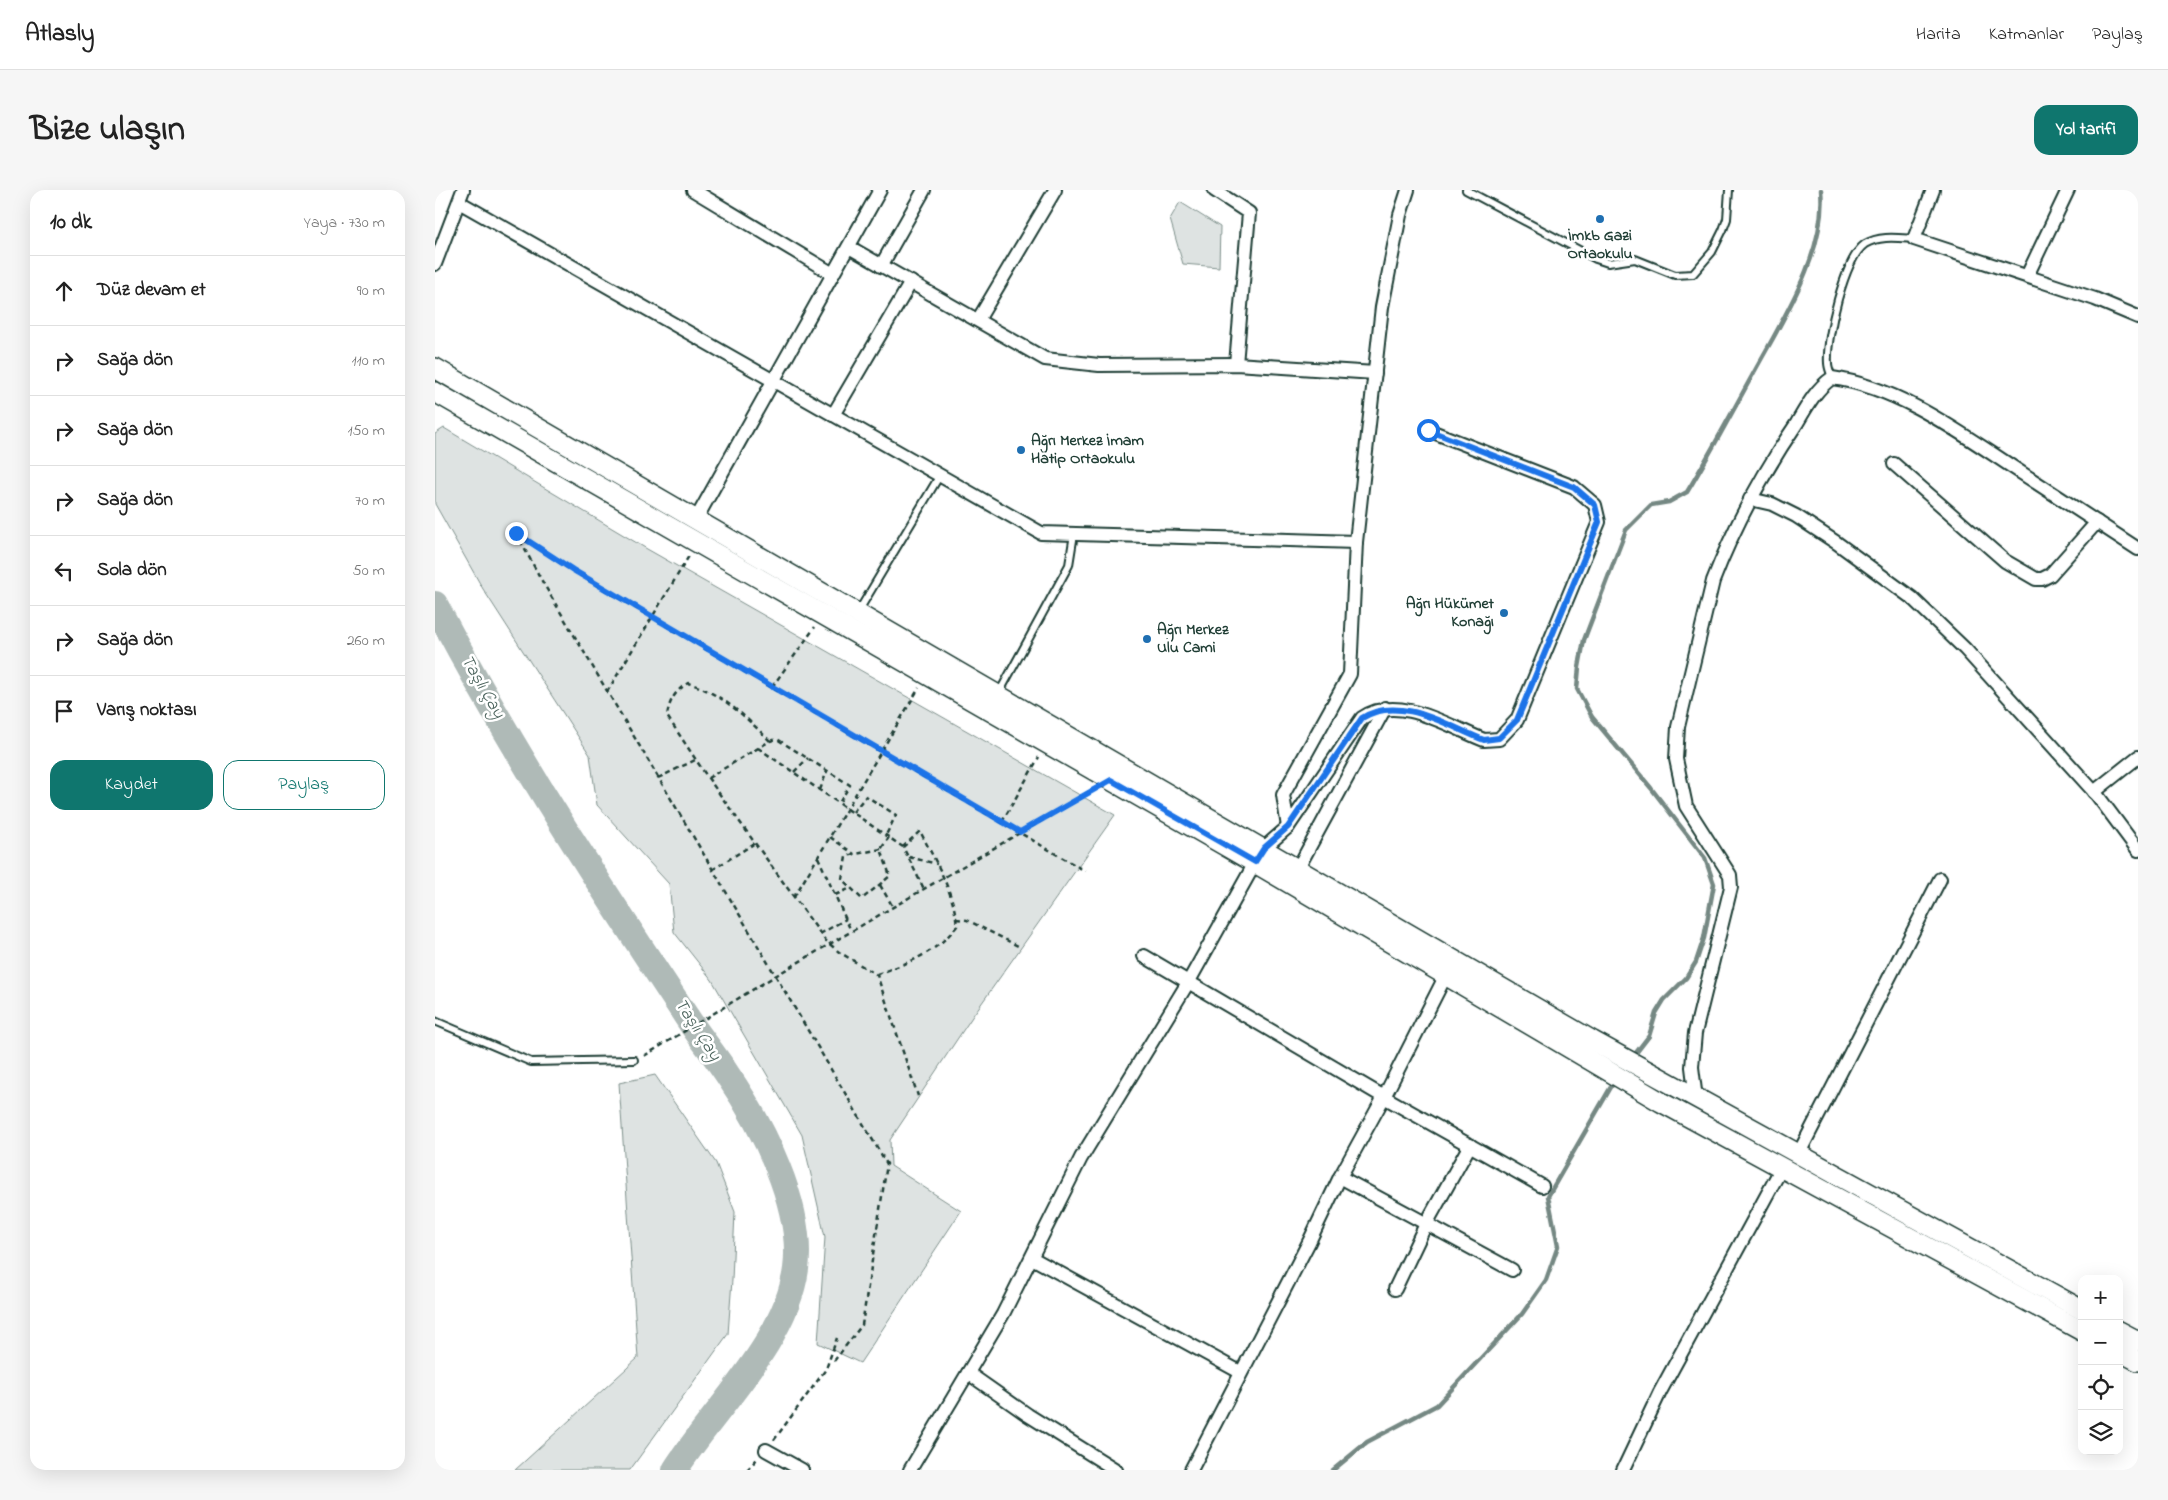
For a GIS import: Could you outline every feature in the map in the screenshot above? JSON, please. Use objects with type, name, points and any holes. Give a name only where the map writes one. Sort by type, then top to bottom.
[{"type":"main road","points":[[435,368],[998,696],[1259,855],[1446,975],[1590,1050],[1673,1086],[2078,1308]]},
{"type":"main road","points":[[435,392],[1111,780],[1259,855],[1298,868],[1590,1050],[1661,1102],[1781,1169],[2078,1329]]},
{"type":"main road","points":[[2123,1333],[2138,1341]]},
{"type":"main road","points":[[2123,1353],[2138,1361]]},
{"type":"street","points":[[693,190],[833,274]]},
{"type":"street","points":[[695,521],[880,190]]},
{"type":"street","points":[[881,266],[924,190]]},
{"type":"street","points":[[977,320],[1055,190]]},
{"type":"street","points":[[1214,190],[1249,213],[1236,364]]},
{"type":"street","points":[[1288,827],[1283,795],[1350,674],[1356,542],[1382,307],[1400,215],[1408,190]]},
{"type":"street","points":[[1933,190],[1915,239],[2095,299],[2138,317]]},
{"type":"street","points":[[2027,276],[2068,190]]},
{"type":"street","points":[[435,264],[461,196],[773,380],[1041,533],[1356,542]]},
{"type":"street","points":[[849,247],[1045,359],[1099,365],[1236,364],[1375,373]]},
{"type":"street","points":[[833,414],[911,282]]},
{"type":"street","points":[[1696,1099],[1692,1067],[1695,1032],[1731,886],[1730,875],[1686,806],[1676,760],[1678,727],[1713,581],[1735,527],[1773,456],[1817,392],[1832,378],[1857,382],[1883,390],[1968,438],[2138,549]]},
{"type":"street","points":[[910,1470],[968,1373],[1032,1258],[1081,1158],[1189,981],[1259,855],[1288,827],[1362,718],[1371,712],[1385,708],[1401,708],[1484,740],[1499,738],[1517,720],[1599,522],[1595,505],[1574,487],[1428,430]]},
{"type":"street","points":[[1894,464],[2005,561],[2035,579],[2042,579],[2050,575],[2097,522]]},
{"type":"street","points":[[1751,499],[1772,504],[1796,516],[1837,543],[1912,598],[1965,649],[2094,792],[2138,850]]},
{"type":"street","points":[[1298,868],[1385,708]]},
{"type":"street","points":[[2094,792],[2138,757]]},
{"type":"street","points":[[1798,1155],[1940,879]]},
{"type":"street","points":[[1144,956],[1384,1097],[1542,1186]]},
{"type":"street","points":[[1191,1470],[1240,1372],[1309,1242],[1340,1177],[1384,1097],[1446,975]]},
{"type":"street","points":[[1395,1289],[1426,1224],[1470,1145]]},
{"type":"street","points":[[1623,1470],[1660,1392],[1781,1169]]},
{"type":"street","points":[[1340,1177],[1512,1270]]},
{"type":"street","points":[[1032,1258],[1240,1372]]},
{"type":"street","points":[[968,1373],[1028,1416],[1116,1470]]},
{"type":"street","points":[[766,1450],[802,1470]]},
{"type":"lane","points":[[1466,190],[1595,259],[1608,263],[1635,259],[1681,276],[1698,270],[1718,242],[1727,219],[1729,190]]},
{"type":"lane","points":[[1832,378],[1827,364],[1829,344],[1840,290],[1857,252],[1866,244],[1878,239],[1915,239]]},
{"type":"lane","points":[[856,615],[939,475]]},
{"type":"lane","points":[[998,696],[1069,565],[1074,534]]},
{"type":"lane","points":[[435,1021],[531,1062],[635,1060]]},
{"type":"path","points":[[834,1361],[861,1325],[887,1164],[607,692],[516,533],[573,570],[652,617],[1085,871]]},
{"type":"path","points":[[607,692],[697,542]]},
{"type":"path","points":[[772,687],[824,615]]},
{"type":"path","points":[[794,897],[927,674]]},
{"type":"path","points":[[770,741],[725,700],[702,688],[688,683],[679,689],[669,703],[667,716],[695,760],[820,934],[829,944],[863,968],[877,975],[918,1096]]},
{"type":"path","points":[[708,778],[770,741],[777,739],[849,785],[839,803]]},
{"type":"path","points":[[1002,822],[1047,743]]},
{"type":"path","points":[[758,748],[903,846],[923,889]]},
{"type":"path","points":[[794,772],[808,758]]},
{"type":"path","points":[[658,778],[695,760]]},
{"type":"path","points":[[820,790],[827,771]]},
{"type":"path","points":[[645,1055],[893,906],[1111,780]]},
{"type":"path","points":[[853,812],[866,796],[896,815],[881,849],[890,876],[862,899],[842,879],[846,856],[881,849]]},
{"type":"path","points":[[877,975],[909,963],[945,941],[957,926],[944,877],[920,831],[903,846]]},
{"type":"path","points":[[830,837],[854,854]]},
{"type":"path","points":[[712,870],[755,843]]},
{"type":"path","points":[[908,856],[937,864]]},
{"type":"path","points":[[818,857],[851,931]]},
{"type":"path","points":[[880,885],[893,906]]},
{"type":"path","points":[[835,895],[851,888]]},
{"type":"path","points":[[820,934],[846,919]]},
{"type":"path","points":[[956,919],[967,920],[1021,947]]},
{"type":"path","points":[[747,1470],[766,1450],[826,1369],[837,1338]]},
{"type":"shaded area","points":[[1180,202],[1220,227],[1219,267],[1183,264],[1170,219]]},
{"type":"shaded area","points":[[444,428],[647,549],[1115,815],[974,1014],[890,1140],[891,1166],[961,1211],[860,1363],[818,1343],[825,1237],[802,1135],[712,980],[674,932],[669,884],[597,805],[590,755],[483,589],[435,504],[435,434]]},
{"type":"shaded area","points":[[655,1075],[716,1163],[735,1212],[728,1334],[630,1470],[515,1470],[638,1358],[619,1083]]},
{"type":"waterway","points":[[1632,1058],[1649,1036],[1656,1013],[1664,1000],[1686,978],[1696,962],[1704,938],[1714,884],[1705,858],[1651,788],[1592,717],[1577,689],[1584,640],[1626,530],[1651,505],[1669,502],[1687,492],[1788,310],[1800,286],[1817,238],[1821,214],[1821,190]]},
{"type":"waterway","name":"Taşlı Çay","points":[[435,604],[488,700],[563,825],[673,996],[754,1117],[778,1167],[787,1193],[794,1219],[797,1245],[796,1269],[790,1296],[764,1349],[675,1470]]},
{"type":"waterway","points":[[1333,1470],[1367,1442],[1437,1405],[1522,1314],[1546,1280],[1558,1246],[1548,1196],[1615,1080]]},
{"type":"place","name":"İmkb Gazi Ortaokulu","points":[[1600,219]]},
{"type":"place","name":"Ağrı Merkez İmam Hatip Ortaokulu","points":[[1021,450]]},
{"type":"place","name":"Ağrı Hükümet Konağı","points":[[1504,613]]},
{"type":"place","name":"Ağrı Merkez Ulu Cami","points":[[1147,639]]},
{"type":"route","points":[[516,533],[573,570],[1020,832],[1111,780],[1255,862],[1264,848],[1288,827],[1362,718],[1371,712],[1385,708],[1401,708],[1484,740],[1499,738],[1517,720],[1599,522],[1595,505],[1574,487],[1428,430]]}]
